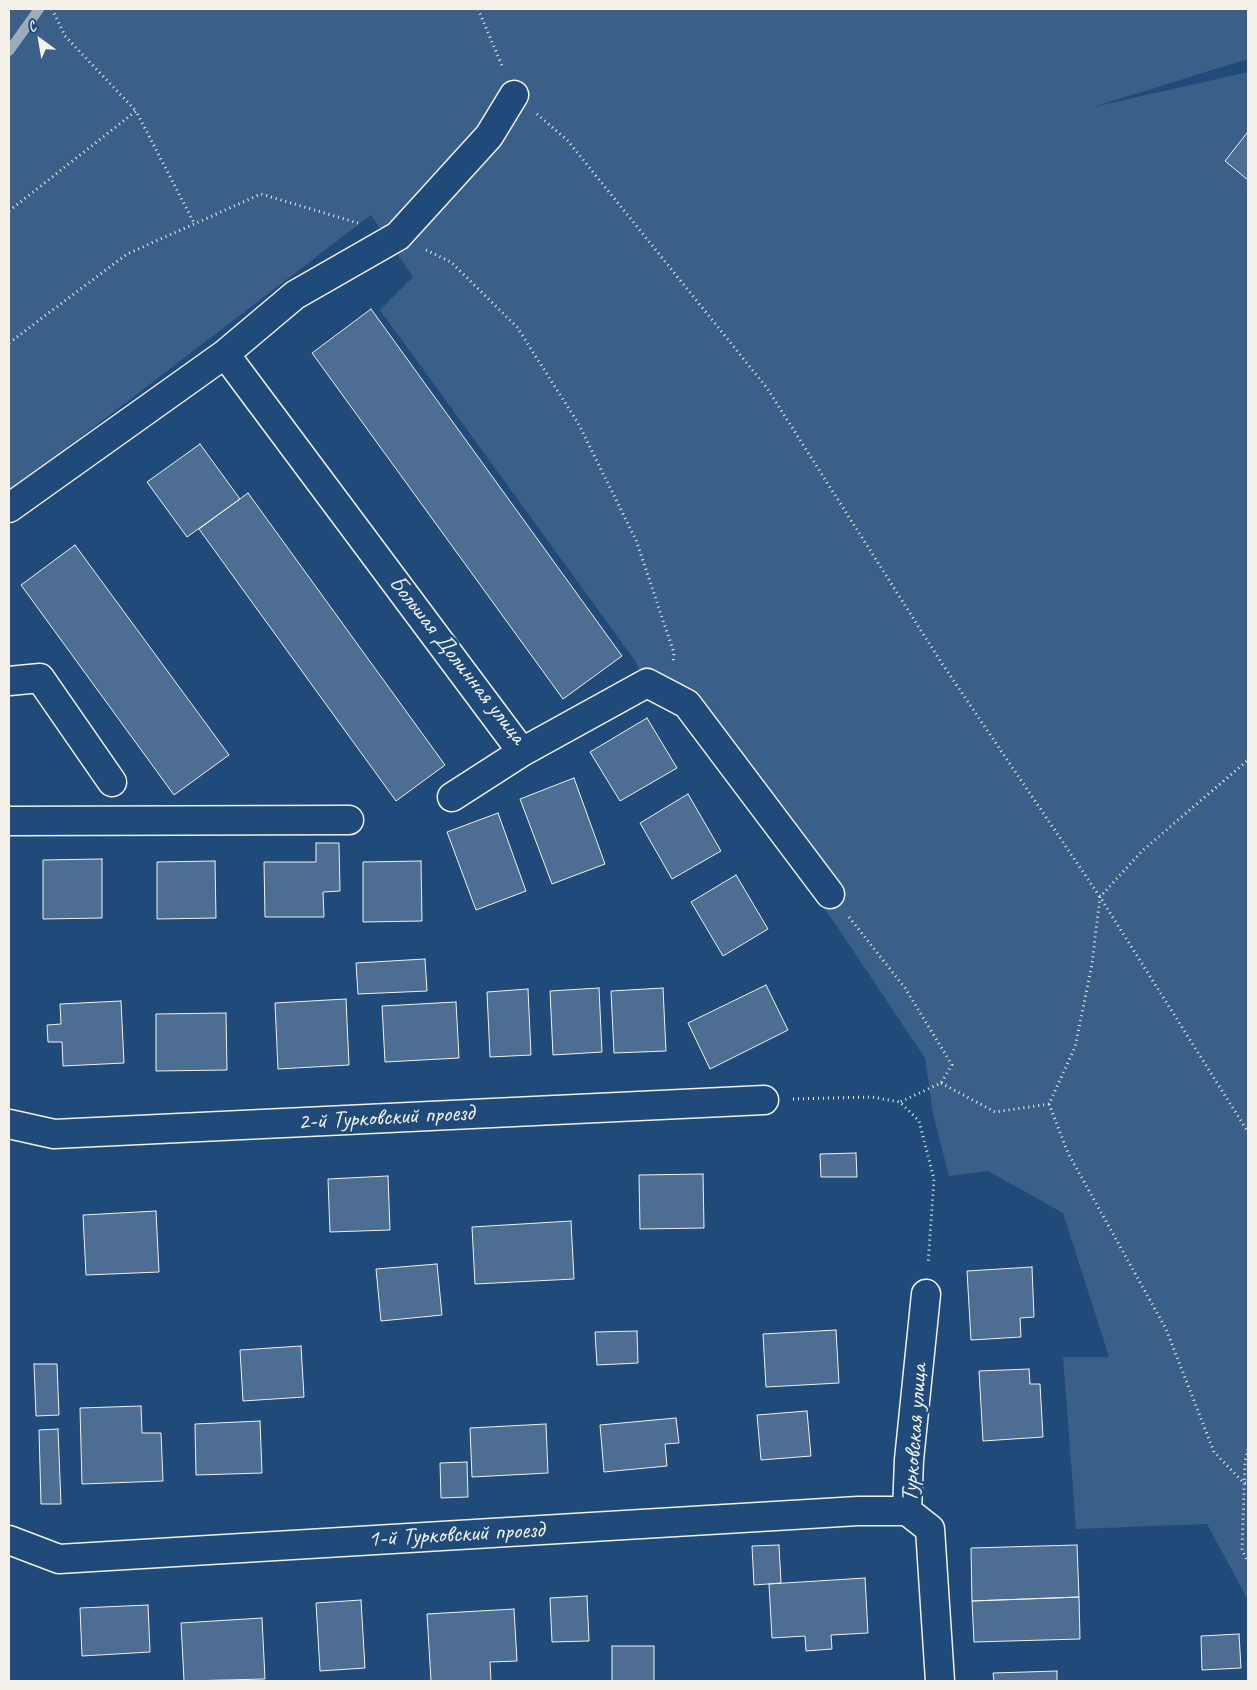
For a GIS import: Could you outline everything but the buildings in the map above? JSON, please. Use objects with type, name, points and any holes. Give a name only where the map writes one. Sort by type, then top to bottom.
[{"type":"street","points":[[9,508],[226,354],[295,295],[398,236],[489,136],[514,95]]},
{"type":"street","name":"Большая Долинная улица","points":[[226,354],[522,752],[647,683],[687,704],[830,894]]},
{"type":"street","points":[[9,681],[40,678],[112,782]]},
{"type":"street","points":[[452,797],[522,752]]},
{"type":"street","points":[[9,821],[349,820]]},
{"type":"street","name":"2-й Турковский проезд","points":[[9,1124],[54,1134],[764,1100]]},
{"type":"street","name":"Турковская улица","points":[[926,1294],[909,1460],[907,1511],[930,1529],[940,1681]]},
{"type":"street","name":"1-й Турковский проезд","points":[[9,1540],[59,1559],[849,1512],[907,1511]]},
{"type":"path","points":[[52,9],[65,36],[136,111],[194,223]]},
{"type":"path","points":[[478,9],[514,95],[568,141],[767,388],[941,662],[1100,897],[1248,1132]]},
{"type":"path","points":[[9,211],[136,111]]},
{"type":"path","points":[[9,343],[127,254],[260,194],[398,236],[450,262],[517,327],[578,423],[636,540],[674,653],[668,694]]},
{"type":"path","points":[[1246,1483],[1214,1452],[1166,1329],[1068,1153],[1049,1104],[1075,1047],[1092,964],[1100,897],[1142,851],[1248,760]]},
{"type":"path","points":[[830,894],[905,988],[952,1064],[940,1082],[900,1102]]},
{"type":"path","points":[[940,1082],[995,1112],[1049,1104]]},
{"type":"path","points":[[764,1100],[872,1097],[900,1102],[919,1120],[934,1179],[926,1294]]},
{"type":"path","points":[[1248,1449],[1245,1463],[1246,1483],[1242,1550],[1248,1562]]},
{"type":"shaded area","points":[[9,9],[1248,9],[1248,59],[1093,107],[1248,72],[1248,1600],[1207,1524],[1076,1529],[1063,1357],[1109,1357],[1063,1213],[988,1171],[949,1176],[933,1114],[925,1058],[836,925],[681,718],[649,700],[636,662],[380,310],[413,277],[371,215],[9,492]]},
{"type":"waterway","points":[[9,51],[39,9]]}]
